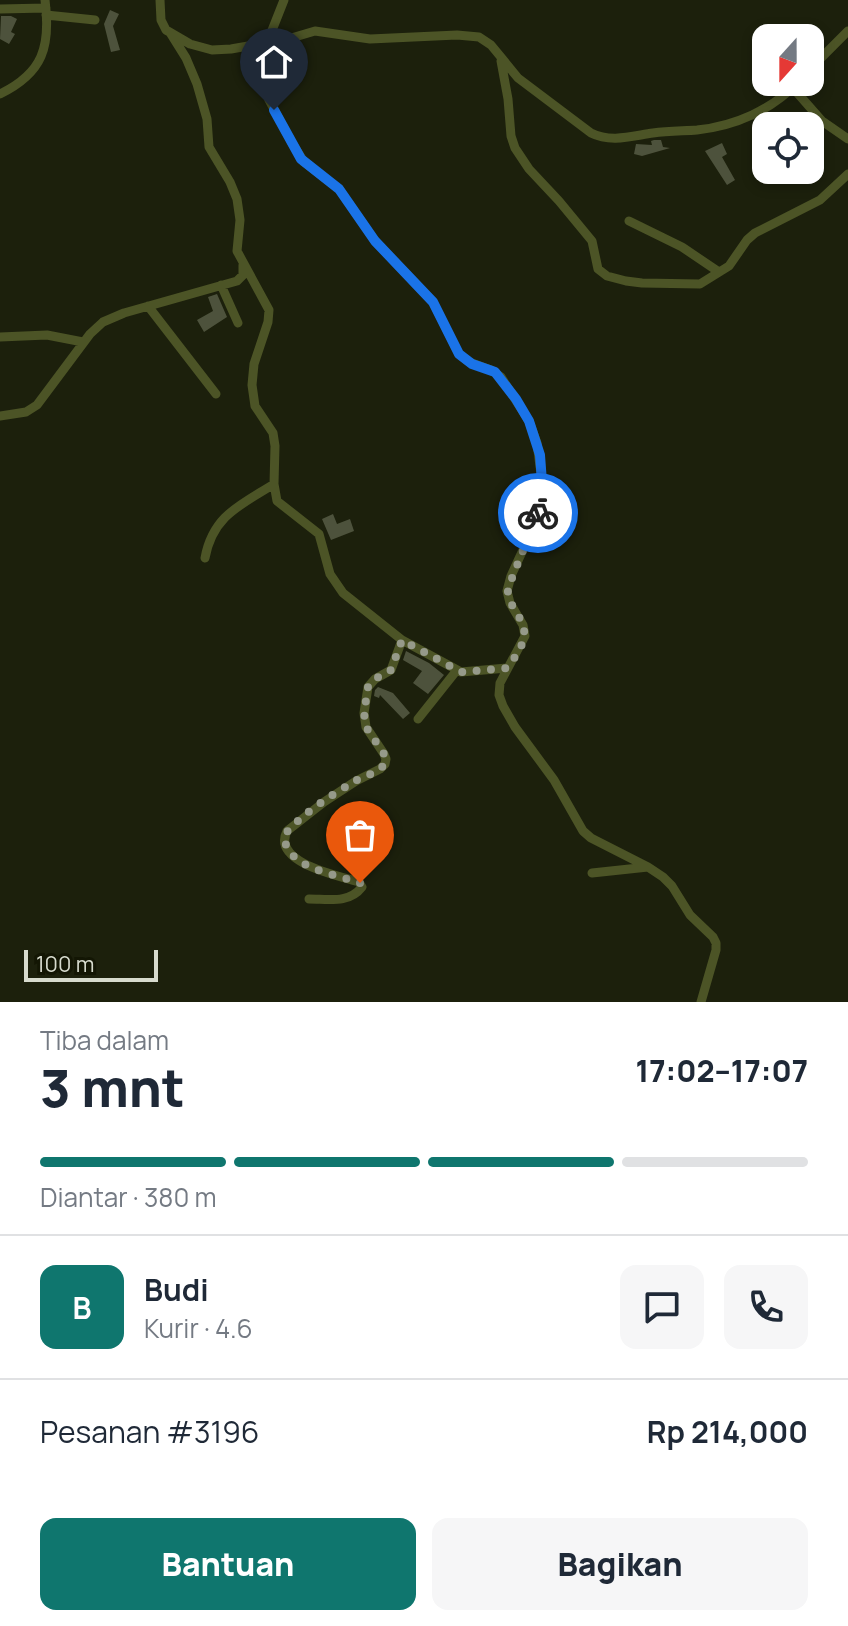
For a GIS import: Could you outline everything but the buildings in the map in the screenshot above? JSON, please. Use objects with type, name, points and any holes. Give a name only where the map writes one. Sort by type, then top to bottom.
[{"type":"street","points":[[160,0],[163,25],[182,51],[197,84],[207,119],[210,149],[237,199],[240,220],[237,248],[269,312],[254,364],[252,385],[255,406],[273,433],[274,484],[279,503],[319,534],[330,574],[339,588],[402,640],[457,670],[472,672],[507,668]]},
{"type":"street","points":[[284,0],[267,43],[261,68],[262,80],[274,110],[301,159],[339,189],[375,241],[429,297],[459,354],[501,377],[532,428],[541,467],[540,507],[507,594],[525,633],[521,647],[507,668],[499,689],[499,699],[515,727],[554,780],[583,831],[658,873],[670,883],[690,915],[715,940],[714,958],[701,1002]]},
{"type":"street","points":[[0,94],[25,79],[35,68],[42,52],[46,8]]},
{"type":"street","points":[[0,9],[46,8],[95,20]]},
{"type":"street","points":[[171,34],[190,44],[212,50],[267,43],[315,31],[370,39],[471,35],[487,42],[518,78],[591,133],[605,138],[696,130],[727,124],[762,110],[781,96]]},
{"type":"street","points":[[824,55],[848,31]]},
{"type":"street","points":[[501,58],[512,142],[529,169],[592,241],[595,264],[600,271],[613,278],[689,285],[702,283],[732,263],[755,233],[820,200],[848,174]]},
{"type":"street","points":[[804,96],[822,121],[848,138]]},
{"type":"street","points":[[629,221],[682,247],[719,272]]},
{"type":"street","points":[[0,416],[26,412],[37,405],[83,342],[103,322],[114,316],[240,280],[243,262]]},
{"type":"street","points":[[221,285],[238,323]]},
{"type":"street","points":[[148,306],[216,394]]},
{"type":"street","points":[[0,337],[47,335],[83,342]]},
{"type":"street","points":[[205,558],[208,543],[219,522],[230,511],[274,484]]},
{"type":"street","points":[[309,899],[347,898],[361,888],[359,882],[322,872],[296,859],[286,846],[285,836],[324,802],[385,764],[384,754],[366,727],[364,713],[368,687],[391,670],[402,640]]},
{"type":"street","points":[[418,719],[457,670]]},
{"type":"street","points":[[592,873],[648,867]]},
{"type":"way so far","points":[[360,883],[322,872],[296,859],[286,846],[285,834],[324,802],[385,764],[384,754],[363,719],[368,687],[391,670],[402,640],[461,672],[507,668],[521,647],[525,633],[510,603],[508,588],[538,513]]},
{"type":"route","points":[[274,110],[301,159],[339,189],[375,241],[433,302],[459,354],[472,364],[495,372],[516,399],[529,421],[540,455],[542,482],[538,513]]}]
